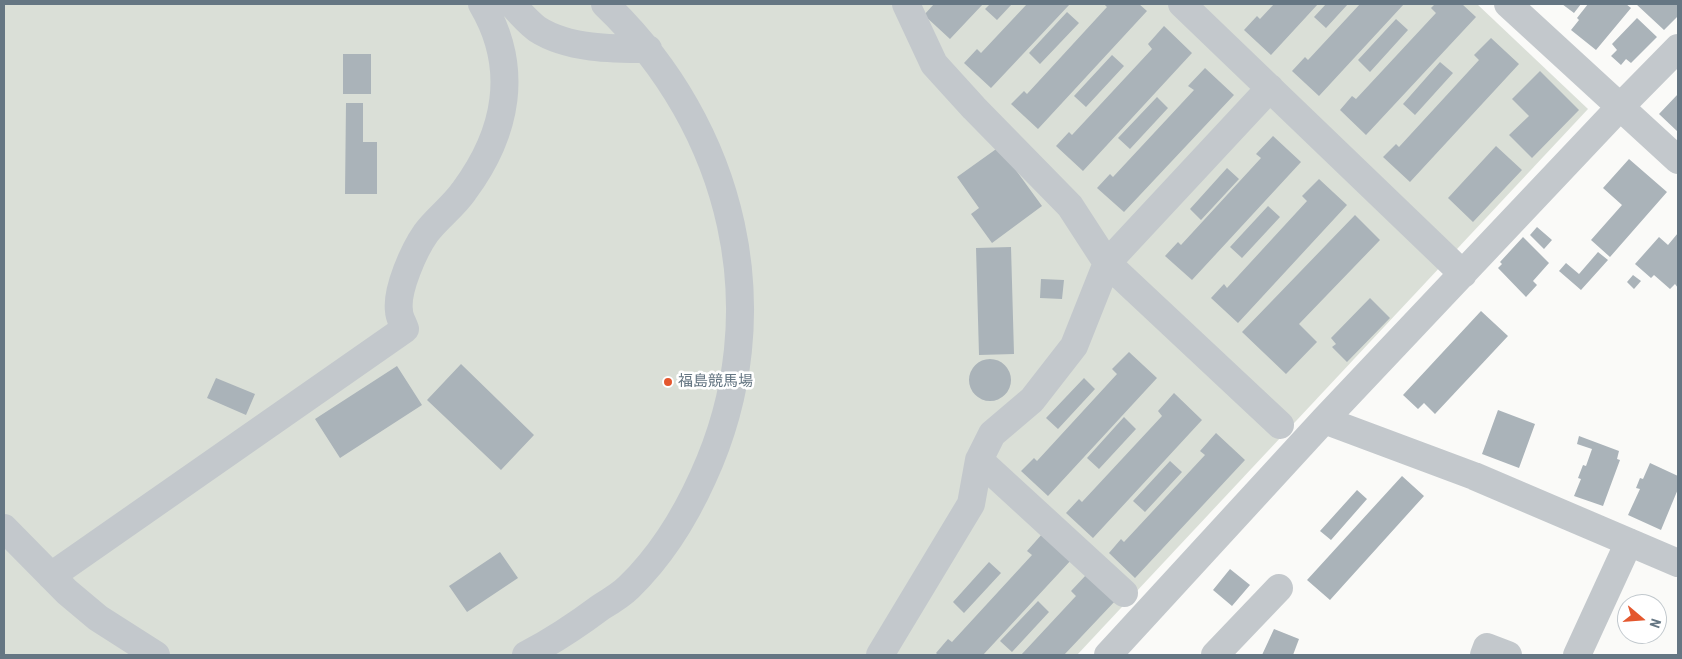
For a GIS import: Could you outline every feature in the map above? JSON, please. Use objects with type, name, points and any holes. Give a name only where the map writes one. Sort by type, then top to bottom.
[{"type":"street","points":[[51,576],[405,329],[399,312],[399,299],[414,254],[425,234],[454,204],[474,177],[493,142],[499,121],[506,90],[503,64],[492,21],[482,4]]},
{"type":"street","points":[[512,4],[537,29],[572,43],[604,49],[648,49]]},
{"type":"street","points":[[526,655],[566,634],[629,588],[655,559],[694,497],[722,429],[731,394],[740,321],[738,266],[729,212],[701,134],[670,78],[648,49],[605,4]]},
{"type":"street","points":[[906,4],[934,64],[974,108],[1070,206],[1107,263],[1280,425]]},
{"type":"street","points":[[1182,4],[1463,274]]},
{"type":"street","points":[[1508,4],[1678,160]]},
{"type":"street","points":[[1108,655],[1324,420],[1678,48]]},
{"type":"street","points":[[880,655],[971,504],[979,460],[992,434],[1032,400],[1074,346],[1107,263],[1270,88]]},
{"type":"street","points":[[1324,420],[1474,476],[1678,563]]},
{"type":"street","points":[[979,460],[1124,593]]},
{"type":"street","points":[[4,528],[51,576],[98,618],[156,655]]},
{"type":"street","points":[[1577,655],[1629,542]]},
{"type":"street","points":[[1215,655],[1279,588]]},
{"type":"street","points":[[1484,655],[1487,647],[1508,655]]},
{"type":"shaded area","name":"福島競馬場","points":[[4,4],[1477,4],[1588,109],[1077,655],[4,655]]},
{"type":"building","points":[[934,4],[983,4],[950,39],[924,15]]},
{"type":"building","points":[[990,4],[1012,4],[997,20],[985,9]]},
{"type":"building","points":[[1027,4],[1070,4],[991,88],[964,63],[977,49],[981,53]]},
{"type":"building","points":[[1104,4],[1139,4],[1147,11],[1038,129],[1011,104],[1024,91],[1027,94],[1107,7]]},
{"type":"building","points":[[1274,4],[1318,4],[1271,55],[1244,30],[1257,16],[1260,19]]},
{"type":"building","points":[[1326,4],[1348,4],[1326,28],[1314,17]]},
{"type":"building","points":[[1360,4],[1404,4],[1319,96],[1292,71],[1305,57],[1308,60]]},
{"type":"building","points":[[1435,4],[1462,4],[1476,17],[1366,135],[1340,110],[1352,96],[1356,99],[1436,13],[1431,8]]},
{"type":"building","points":[[1562,4],[1581,4],[1574,13]]},
{"type":"building","points":[[1588,4],[1626,4],[1631,8],[1596,50],[1571,30],[1579,20],[1577,18]]},
{"type":"building","points":[[1636,4],[1678,4],[1678,16],[1664,30]]},
{"type":"building","points":[[1067,12],[1079,23],[1040,64],[1029,53]]},
{"type":"building","points":[[1637,18],[1657,37],[1631,63],[1626,59],[1621,65],[1611,56],[1617,50],[1612,44]]},
{"type":"building","points":[[1396,19],[1408,30],[1370,72],[1358,60]]},
{"type":"building","points":[[1164,26],[1192,53],[1083,171],[1056,146],[1069,132],[1072,135],[1152,49],[1148,44]]},
{"type":"building","points":[[1491,38],[1519,64],[1410,182],[1383,157],[1396,144],[1399,147],[1479,60],[1474,55]]},
{"type":"building","points":[[343,54],[371,54],[371,94],[343,94]]},
{"type":"building","points":[[1112,55],[1124,66],[1086,107],[1074,96]]},
{"type":"building","points":[[1440,62],[1453,73],[1415,115],[1403,104]]},
{"type":"building","points":[[1205,68],[1234,95],[1124,212],[1097,188],[1110,174],[1113,177],[1194,90],[1188,86]]},
{"type":"building","points":[[1540,71],[1579,110],[1532,158],[1509,135],[1529,116],[1512,99]]},
{"type":"building","points":[[1678,94],[1678,132],[1659,114]]},
{"type":"building","points":[[1157,97],[1168,108],[1130,149],[1118,138]]},
{"type":"building","points":[[346,103],[363,103],[363,142],[377,142],[377,194],[345,194]]},
{"type":"building","points":[[1273,136],[1301,162],[1192,280],[1165,256],[1178,242],[1181,245],[1261,158],[1256,154]]},
{"type":"building","points":[[1496,146],[1522,170],[1473,222],[1448,198]]},
{"type":"building","points":[[999,147],[1042,206],[992,243],[971,214],[979,208],[957,177]]},
{"type":"building","points":[[1629,159],[1667,192],[1610,257],[1591,240],[1622,205],[1603,188]]},
{"type":"building","points":[[1227,168],[1239,179],[1201,220],[1190,209]]},
{"type":"building","points":[[1319,179],[1347,205],[1238,323],[1211,298],[1224,284],[1227,288],[1307,201],[1302,196]]},
{"type":"building","points":[[1268,206],[1280,217],[1242,258],[1230,247]]},
{"type":"building","points":[[1355,215],[1380,240],[1299,324],[1317,342],[1286,374],[1242,332]]},
{"type":"building","points":[[1537,227],[1552,240],[1544,249],[1530,235]]},
{"type":"building","points":[[1678,233],[1678,288],[1675,284],[1670,289],[1654,275],[1651,278],[1635,264],[1659,237],[1668,245]]},
{"type":"building","points":[[1523,237],[1549,263],[1533,281],[1537,285],[1526,297],[1498,268],[1502,264],[1500,262]]},
{"type":"building","points":[[1011,247],[1014,354],[979,355],[976,248]]},
{"type":"building","points":[[1598,252],[1608,260],[1581,290],[1559,271],[1566,263],[1579,274]]},
{"type":"building","points":[[1633,275],[1641,281],[1634,289],[1627,282]]},
{"type":"building","points":[[1041,279],[1064,280],[1062,299],[1040,298]]},
{"type":"building","points":[[1370,298],[1390,318],[1347,362],[1332,347],[1336,344],[1331,338]]},
{"type":"building","points":[[1481,311],[1508,336],[1435,414],[1424,403],[1418,409],[1403,395]]},
{"type":"building","points":[[1129,352],[1157,378],[1048,496],[1021,471],[1034,458],[1037,461],[1117,374],[1112,369]]},
{"type":"building","points":[[990,359],[1005,365],[1011,380],[1005,395],[990,401],[975,395],[969,380],[975,365]]},
{"type":"building","points":[[461,364],[534,435],[501,470],[427,400]]},
{"type":"building","points":[[397,366],[422,405],[340,458],[315,419]]},
{"type":"building","points":[[216,378],[255,394],[246,415],[207,398]]},
{"type":"building","points":[[1084,378],[1095,389],[1058,429],[1046,418]]},
{"type":"building","points":[[1174,393],[1202,420],[1093,538],[1066,513],[1079,499],[1082,502],[1162,416],[1158,411]]},
{"type":"building","points":[[1498,410],[1535,424],[1519,468],[1482,454]]},
{"type":"building","points":[[1124,417],[1136,429],[1099,469],[1087,458]]},
{"type":"building","points":[[1216,433],[1245,460],[1135,578],[1109,553],[1121,539],[1124,542],[1205,455],[1200,451]]},
{"type":"building","points":[[1579,436],[1619,451],[1617,459],[1620,460],[1603,506],[1574,496],[1581,479],[1578,478],[1583,465],[1586,466],[1592,449],[1577,444]]},
{"type":"building","points":[[1170,461],[1182,472],[1145,512],[1133,501]]},
{"type":"building","points":[[1650,463],[1678,476],[1678,489],[1661,530],[1628,515],[1640,489],[1636,488],[1640,478],[1643,479]]},
{"type":"building","points":[[1402,476],[1424,496],[1330,600],[1307,580]]},
{"type":"building","points":[[1357,490],[1367,499],[1331,540],[1320,531]]},
{"type":"building","points":[[1043,533],[1072,559],[983,655],[938,655],[936,653],[948,639],[952,642],[1032,555],[1027,551]]},
{"type":"building","points":[[500,552],[518,578],[467,612],[449,586]]},
{"type":"building","points":[[989,562],[1001,573],[964,613],[953,602]]},
{"type":"building","points":[[1230,569],[1250,585],[1232,606],[1213,590]]},
{"type":"building","points":[[1087,574],[1116,600],[1064,655],[1021,655],[1076,596],[1071,591]]},
{"type":"building","points":[[1038,601],[1049,612],[1012,652],[1000,641]]},
{"type":"building","points":[[1274,629],[1299,639],[1293,655],[1262,655]]},
{"type":"place","name":"福島競馬場","points":[[668,382]]}]
